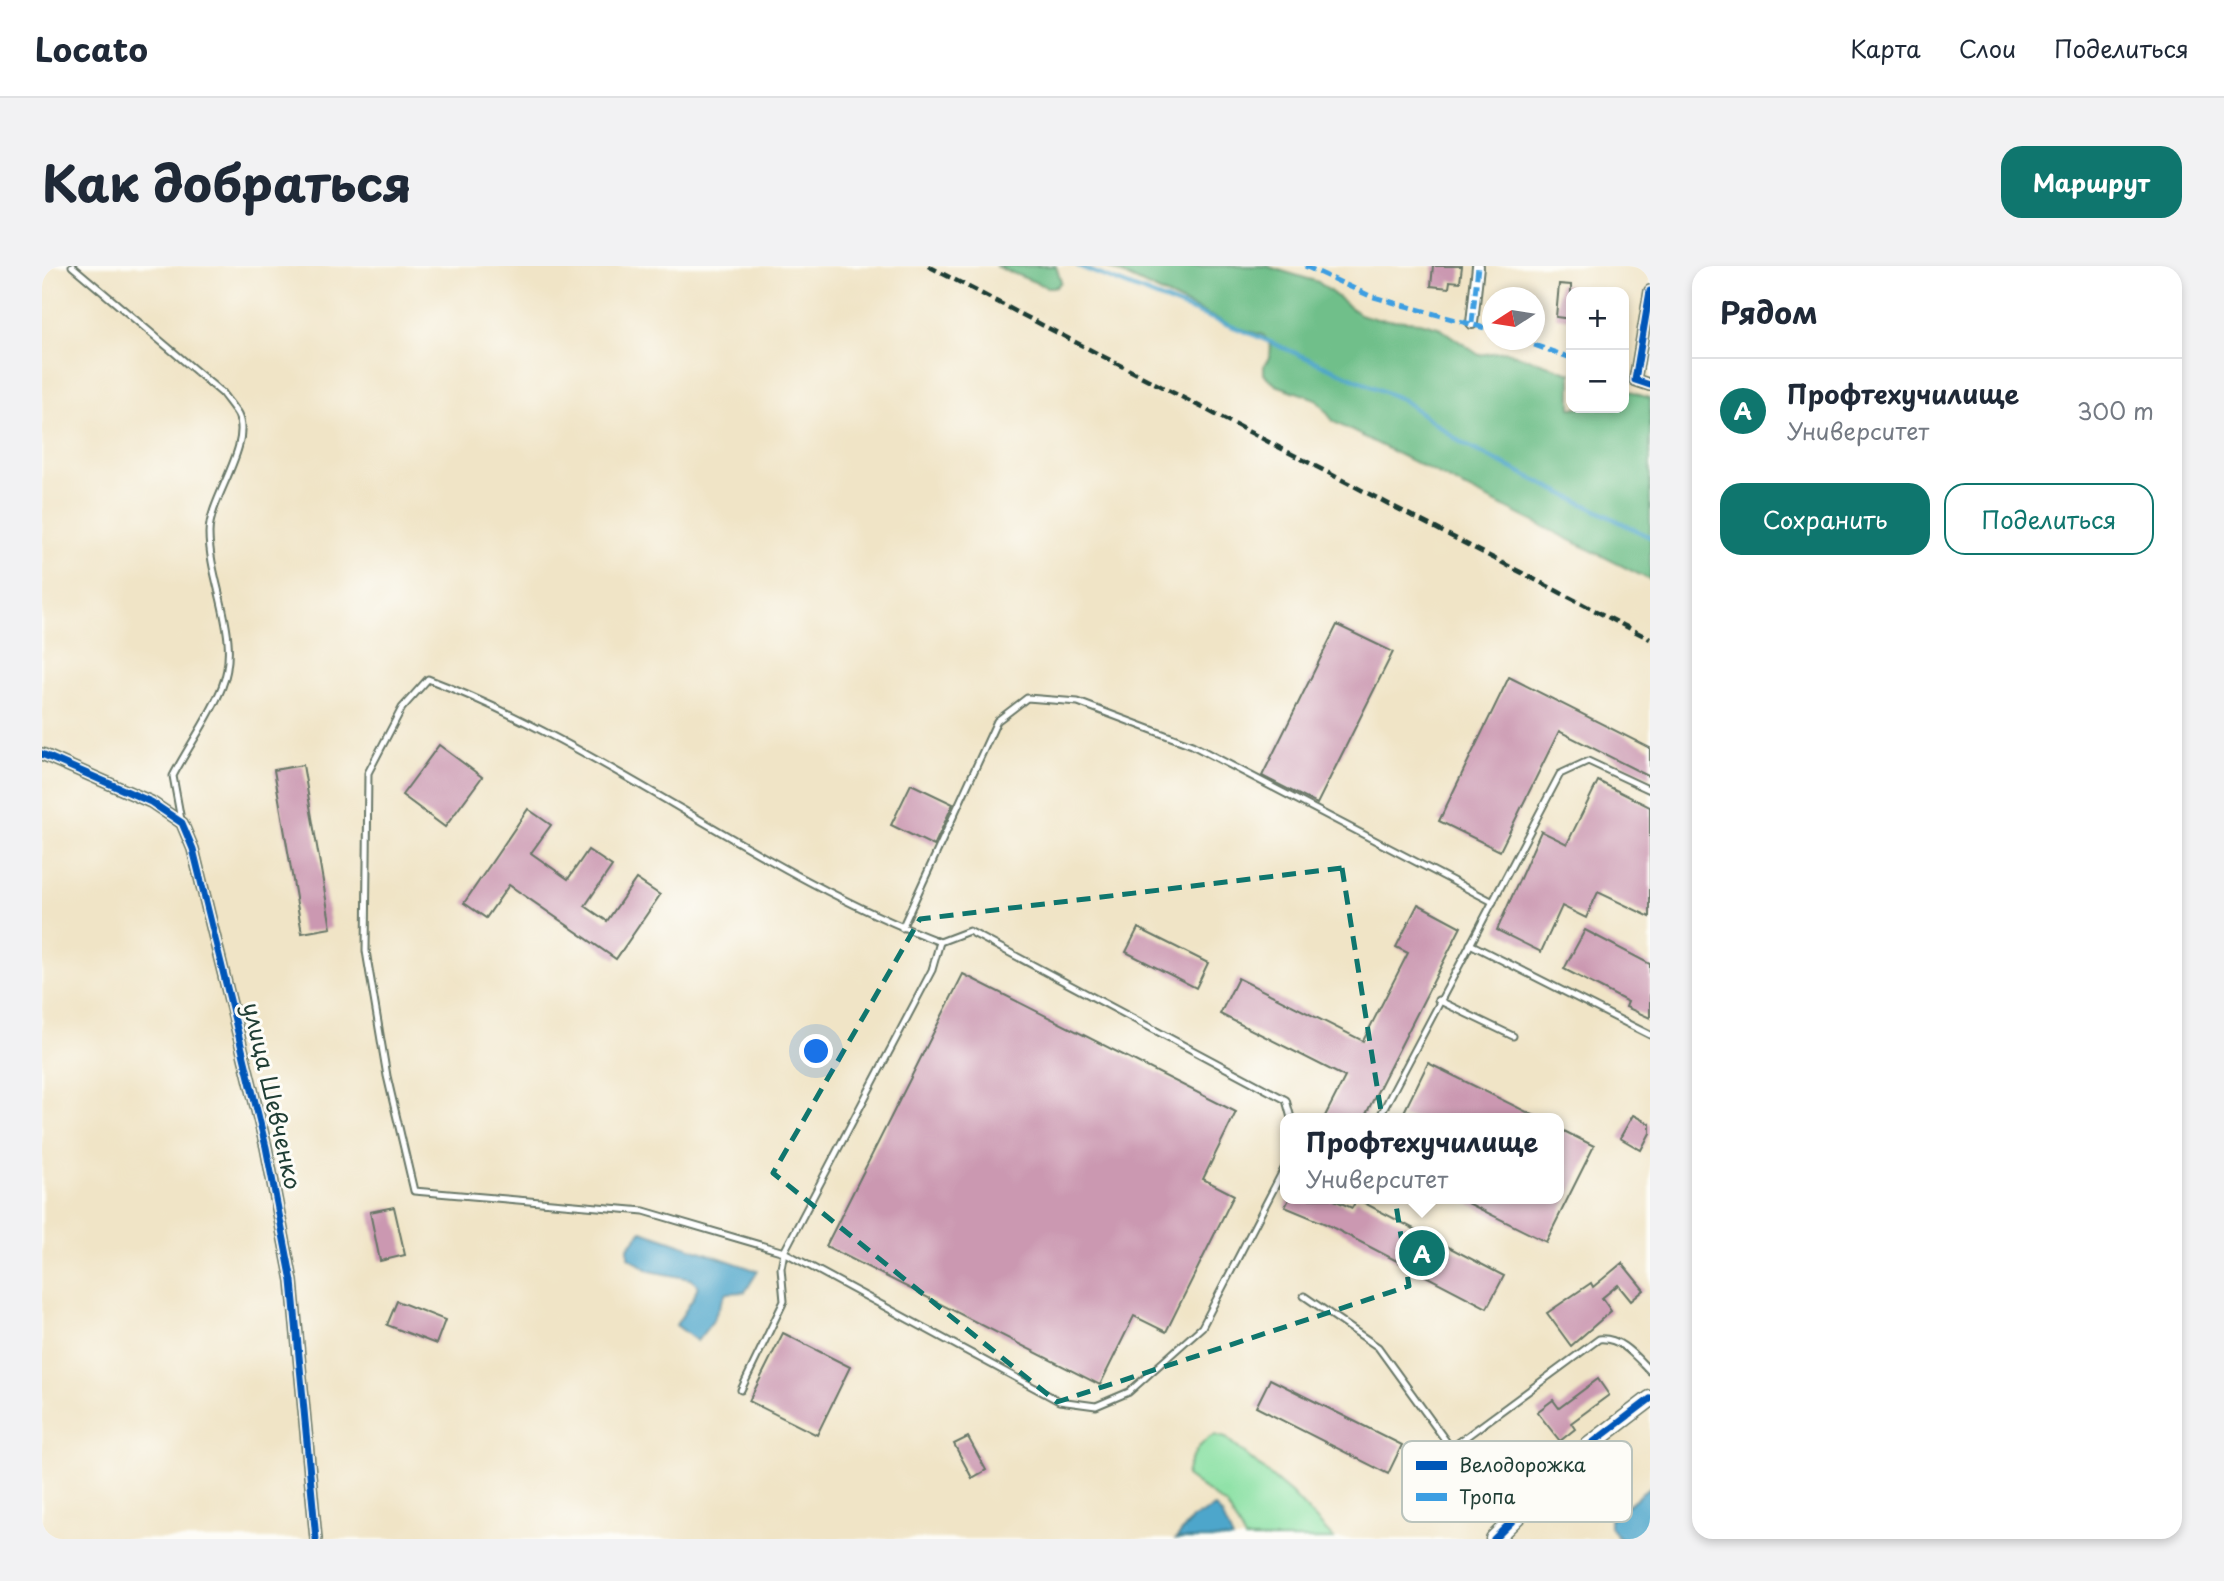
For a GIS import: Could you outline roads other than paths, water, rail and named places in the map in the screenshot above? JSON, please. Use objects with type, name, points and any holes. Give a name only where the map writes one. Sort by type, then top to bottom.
[{"type":"street","points":[[1472,323],[1478,266]]},
{"type":"street","points":[[1650,291],[1635,380],[1650,385]]},
{"type":"street","points":[[42,754],[151,802],[182,823]]},
{"type":"street","name":"улица Шевченко","points":[[182,823],[193,849],[266,1147],[292,1281],[316,1539]]},
{"type":"street","points":[[1595,1441],[1650,1399]]},
{"type":"lane","points":[[72,266],[222,393],[239,416],[241,430],[236,452],[216,501],[209,533],[229,642],[223,686],[173,776],[182,823]]},
{"type":"lane","points":[[1280,1177],[1202,1327],[1129,1392],[1096,1406],[1059,1401],[784,1252],[644,1212],[414,1191],[387,1076],[366,951],[368,773],[402,708],[428,679],[457,690],[590,756],[812,884],[902,928],[940,942],[969,932],[1286,1100],[1290,1113]]},
{"type":"lane","points":[[902,928],[997,721],[1027,698],[1078,702],[1192,745],[1493,902]]},
{"type":"lane","points":[[1382,1113],[1438,1000],[1560,775],[1588,761],[1650,790]]},
{"type":"lane","points":[[741,1390],[784,1301],[781,1268],[784,1252],[932,970],[940,942]]},
{"type":"lane","points":[[1470,944],[1650,1035]]},
{"type":"lane","points":[[1438,1000],[1513,1036]]},
{"type":"lane","points":[[1304,1296],[1378,1347],[1446,1441]]},
{"type":"lane","points":[[1461,1441],[1599,1339],[1609,1338],[1622,1344],[1650,1371]]},
{"type":"water","points":[[642,1231],[758,1271],[745,1292],[726,1293],[712,1322],[697,1341],[676,1325],[694,1297],[698,1285],[690,1279],[650,1271],[628,1257],[628,1247]]},
{"type":"water","points":[[1650,1487],[1650,1539],[1619,1539],[1610,1527],[1610,1522],[1632,1522],[1632,1501]]},
{"type":"water","points":[[1215,1507],[1222,1515],[1233,1539],[1176,1539],[1193,1518]]},
{"type":"waterway","points":[[1078,266],[1254,335],[1403,400],[1463,444],[1650,537]]},
{"type":"railway","points":[[928,266],[1650,639]]},
{"type":"place","name":"Профтехучилище","points":[[1422,1253]]}]
